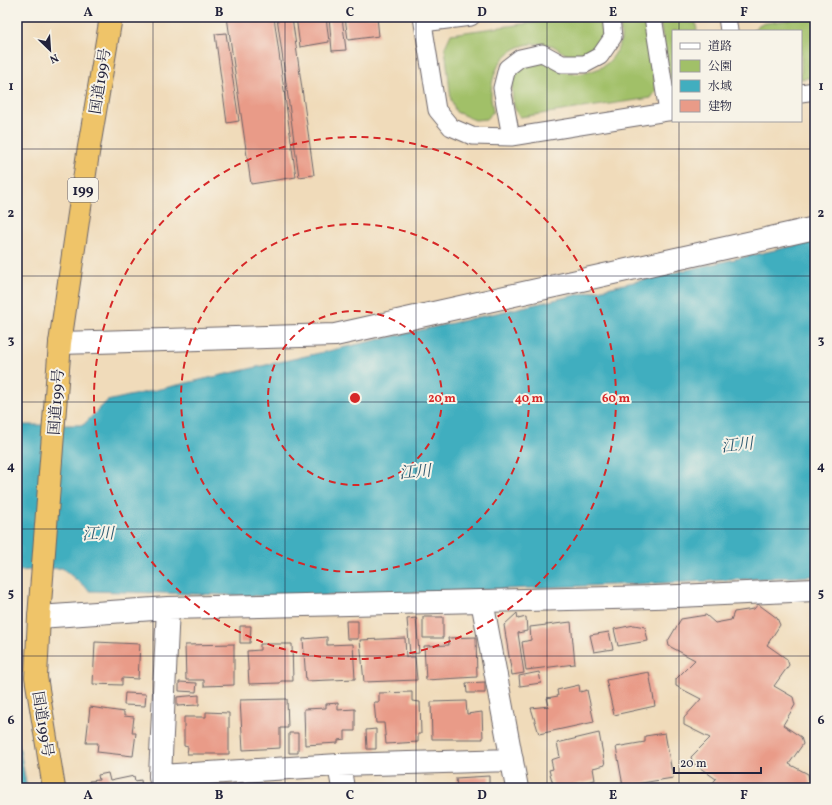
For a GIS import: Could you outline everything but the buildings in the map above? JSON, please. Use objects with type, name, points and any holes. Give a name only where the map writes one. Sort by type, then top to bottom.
[{"type":"highway","name":"国道199号","points":[[54,788],[36,677],[40,607],[60,353],[88,153],[111,17]]},
{"type":"street","points":[[60,353],[335,334],[815,228]]},
{"type":"street","points":[[40,607],[168,608],[655,597],[815,590]]},
{"type":"street","points":[[482,601],[517,788]]},
{"type":"street","points":[[168,608],[161,782],[339,765],[512,760]]},
{"type":"street","points":[[339,765],[343,788]]},
{"type":"lane","points":[[471,17],[422,20],[437,110],[451,127],[472,136],[511,138],[670,112],[653,17]]},
{"type":"lane","points":[[511,138],[502,88],[507,68],[520,58],[542,53],[562,64],[585,64],[600,56],[613,37],[611,17]]},
{"type":"lane","points":[[727,17],[729,30]]},
{"type":"lane","points":[[802,93],[815,91]]},
{"type":"green space","points":[[573,17],[601,17],[604,23],[603,39],[588,50],[576,55],[568,55],[550,45],[537,44],[516,48],[501,61],[496,70],[491,95],[493,112],[486,119],[475,120],[456,112],[451,100],[445,47],[451,34]]},
{"type":"green space","points":[[622,17],[645,17],[656,91],[651,98],[520,117],[513,104],[512,83],[514,77],[522,68],[527,64],[539,61],[548,63],[565,72],[575,74],[592,71],[602,67],[611,59],[619,45],[621,38],[620,25]]},
{"type":"green space","points":[[659,17],[695,17],[697,30],[672,30],[672,87]]},
{"type":"green space","points":[[815,17],[815,77],[802,79],[802,30],[753,30],[760,24]]},
{"type":"water","name":"江川","points":[[815,241],[815,576],[297,597],[90,591],[62,568],[17,571],[17,425],[83,425],[107,401]]},
{"type":"water","points":[[17,734],[27,788],[17,788]]}]
